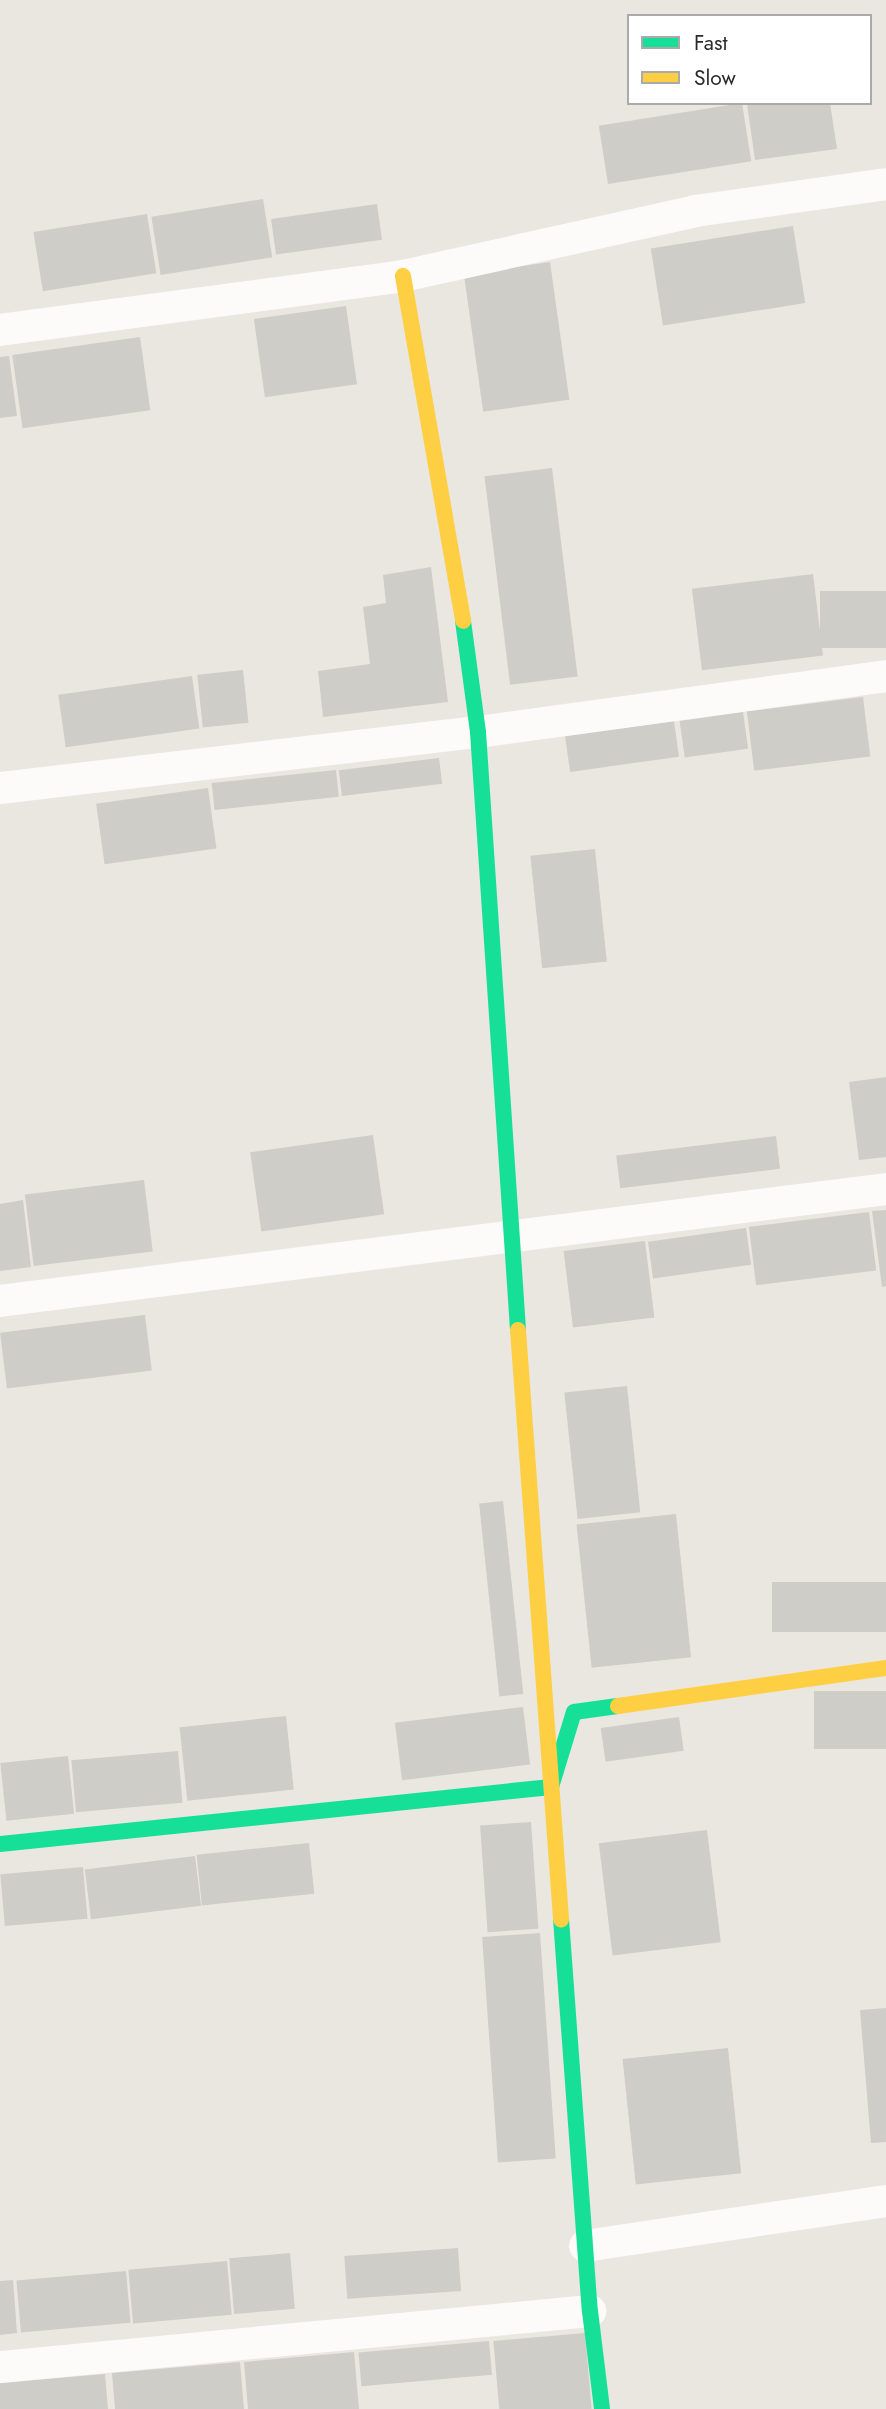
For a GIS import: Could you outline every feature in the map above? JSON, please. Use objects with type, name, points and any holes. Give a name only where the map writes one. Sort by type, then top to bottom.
[{"type":"street","points":[[0,330],[403,276],[695,211],[886,184]]},
{"type":"street","points":[[403,276],[457,573],[478,732],[511,1240],[551,1787],[590,2311],[602,2409]]},
{"type":"street","points":[[0,788],[478,732],[886,676]]},
{"type":"street","points":[[0,1301],[511,1240],[886,1189]]},
{"type":"street","points":[[551,1787],[573,1712],[886,1668]]},
{"type":"street","points":[[0,1844],[551,1787]]},
{"type":"street","points":[[585,2246],[886,2201]]},
{"type":"street","points":[[0,2367],[590,2311]]},
{"type":"building","points":[[742,105],[751,161],[608,184],[599,126]]},
{"type":"building","points":[[747,105],[830,105],[837,149],[755,160]]},
{"type":"building","points":[[263,199],[272,257],[161,275],[151,217]]},
{"type":"building","points":[[377,204],[382,240],[276,255],[271,219]]},
{"type":"building","points":[[147,214],[156,273],[43,291],[33,232]]},
{"type":"building","points":[[793,226],[805,303],[663,326],[651,249]]},
{"type":"building","points":[[550,262],[569,400],[483,412],[464,274]]},
{"type":"building","points":[[346,306],[357,384],[265,397],[254,319]]},
{"type":"building","points":[[140,337],[150,410],[23,428],[12,355]]},
{"type":"building","points":[[9,356],[17,416],[0,418],[0,357]]},
{"type":"building","points":[[552,468],[578,676],[510,685],[485,476]]},
{"type":"building","points":[[431,567],[448,702],[323,717],[318,671],[370,664],[363,607],[386,603],[383,575]]},
{"type":"building","points":[[813,574],[823,655],[702,670],[692,589]]},
{"type":"building","points":[[820,591],[886,591],[886,648],[820,648]]},
{"type":"building","points":[[243,670],[249,723],[203,728],[197,675]]},
{"type":"building","points":[[192,676],[199,728],[66,747],[58,695]]},
{"type":"building","points":[[863,697],[870,757],[754,771],[747,711]]},
{"type":"building","points":[[743,712],[748,749],[685,758],[680,721]]},
{"type":"building","points":[[674,721],[679,757],[570,772],[565,736]]},
{"type":"building","points":[[439,758],[442,784],[342,796],[339,770]]},
{"type":"building","points":[[336,770],[339,797],[215,810],[212,783]]},
{"type":"building","points":[[208,788],[216,848],[105,864],[96,804]]},
{"type":"building","points":[[595,849],[607,961],[542,968],[530,856]]},
{"type":"building","points":[[886,1077],[886,1157],[859,1160],[849,1082]]},
{"type":"building","points":[[373,1135],[384,1214],[261,1231],[250,1152]]},
{"type":"building","points":[[776,1136],[780,1169],[620,1188],[616,1156]]},
{"type":"building","points":[[144,1180],[153,1251],[34,1266],[25,1195]]},
{"type":"building","points":[[23,1200],[31,1267],[0,1271],[0,1204]]},
{"type":"building","points":[[886,1210],[886,1286],[882,1287],[872,1211]]},
{"type":"building","points":[[869,1212],[876,1271],[756,1285],[749,1227]]},
{"type":"building","points":[[746,1228],[751,1265],[653,1278],[648,1242]]},
{"type":"building","points":[[645,1241],[654,1317],[573,1327],[564,1251]]},
{"type":"building","points":[[145,1315],[152,1371],[7,1388],[0,1333]]},
{"type":"building","points":[[627,1386],[640,1512],[578,1519],[564,1393]]},
{"type":"building","points":[[503,1501],[523,1694],[499,1696],[479,1504]]},
{"type":"building","points":[[676,1514],[691,1657],[592,1668],[577,1524]]},
{"type":"building","points":[[772,1582],[886,1582],[886,1632],[772,1632]]},
{"type":"building","points":[[814,1691],[886,1691],[886,1749],[814,1749]]},
{"type":"building","points":[[523,1707],[530,1765],[402,1780],[395,1723]]},
{"type":"building","points":[[286,1716],[294,1790],[187,1801],[180,1727]]},
{"type":"building","points":[[679,1717],[684,1751],[606,1762],[601,1728]]},
{"type":"building","points":[[178,1751],[183,1803],[76,1812],[71,1760]]},
{"type":"building","points":[[68,1756],[74,1814],[6,1821],[0,1763]]},
{"type":"building","points":[[531,1822],[538,1929],[488,1932],[480,1826]]},
{"type":"building","points":[[707,1830],[721,1942],[613,1955],[599,1843]]},
{"type":"building","points":[[309,1843],[314,1894],[202,1906],[197,1855]]},
{"type":"building","points":[[195,1856],[201,1906],[91,1919],[85,1870]]},
{"type":"building","points":[[83,1867],[88,1919],[5,1926],[0,1874]]},
{"type":"building","points":[[540,1933],[556,2158],[498,2162],[482,1937]]},
{"type":"building","points":[[886,2008],[886,2142],[871,2143],[860,2010]]},
{"type":"building","points":[[728,2048],[741,2173],[636,2184],[623,2059]]},
{"type":"building","points":[[458,2248],[461,2291],[347,2299],[344,2256]]},
{"type":"building","points":[[290,2253],[295,2309],[234,2314],[229,2258]]},
{"type":"building","points":[[227,2261],[232,2315],[133,2323],[128,2270]]},
{"type":"building","points":[[126,2271],[131,2323],[21,2332],[16,2281]]},
{"type":"building","points":[[13,2280],[17,2333],[0,2335],[0,2281]]},
{"type":"building","points":[[585,2333],[592,2409],[499,2409],[493,2341]]},
{"type":"building","points":[[489,2341],[492,2375],[361,2386],[358,2352]]},
{"type":"building","points":[[354,2352],[359,2409],[248,2409],[244,2362]]},
{"type":"building","points":[[240,2362],[244,2409],[115,2409],[112,2373]]},
{"type":"building","points":[[105,2374],[108,2409],[0,2409],[0,2383]]},
{"type":"traffic: fast","points":[[463,621],[478,732],[518,1330]]},
{"type":"traffic: fast","points":[[0,1844],[551,1787],[574,1712],[618,1706]]},
{"type":"traffic: fast","points":[[561,1919],[590,2311],[602,2409]]},
{"type":"traffic: slow","points":[[403,276],[463,621]]},
{"type":"traffic: slow","points":[[518,1330],[561,1919]]},
{"type":"traffic: slow","points":[[618,1706],[886,1668]]}]
